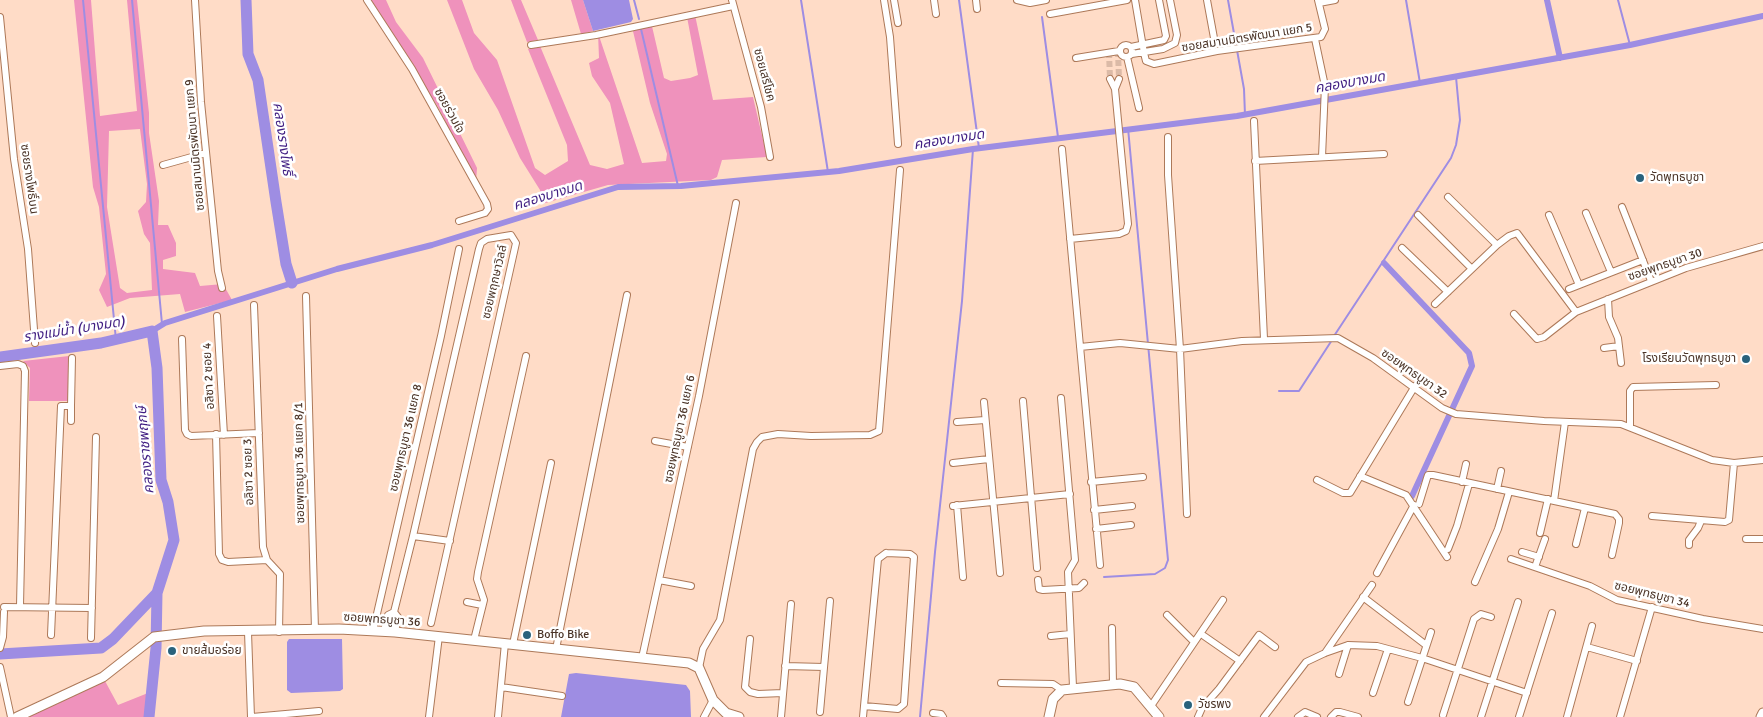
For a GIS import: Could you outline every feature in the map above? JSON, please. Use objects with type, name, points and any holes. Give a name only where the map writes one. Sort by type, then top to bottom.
[{"type":"street","name":"ซอยสมานมิตรพัฒนา แยก 9","points":[[195,0],[206,153],[222,288]]},
{"type":"street","name":"ซอยร่วมใจ","points":[[367,0],[412,69],[487,204],[488,209],[485,213],[459,221]]},
{"type":"street","points":[[884,0],[890,37],[898,144]]},
{"type":"street","points":[[894,0],[898,23]]},
{"type":"street","points":[[934,0],[936,14]]},
{"type":"street","points":[[976,0],[977,9]]},
{"type":"street","points":[[1017,0],[1030,3],[1046,0]]},
{"type":"street","points":[[1050,14],[1127,0]]},
{"type":"street","points":[[1135,0],[1144,53]]},
{"type":"street","points":[[1159,0],[1166,36],[1164,40]]},
{"type":"street","points":[[1130,53],[1144,53],[1169,47],[1177,40],[1170,0]]},
{"type":"street","points":[[1207,0],[1214,38]]},
{"type":"street","points":[[1319,1],[1335,0]]},
{"type":"street","name":"ซอยสมานมิตรพัฒนา แยก 5","points":[[1144,53],[1146,61],[1154,64],[1236,49],[1315,39],[1324,34],[1319,1]]},
{"type":"street","points":[[531,45],[596,35],[733,3]]},
{"type":"street","name":"ซอยเสรีโชค","points":[[733,3],[760,107],[770,157]]},
{"type":"street","name":"ซอยรางโพธิ์บน","points":[[0,17],[14,159],[28,249],[34,343]]},
{"type":"street","points":[[1315,39],[1325,93],[1322,157]]},
{"type":"street","points":[[1119,51],[1122,56],[1142,45],[1164,40]]},
{"type":"street","points":[[1164,40],[1169,47]]},
{"type":"street","points":[[1076,58],[1119,51],[1124,45],[1130,53],[1139,108]]},
{"type":"street","points":[[1110,79],[1116,89]]},
{"type":"street","points":[[1070,239],[1119,234],[1126,231],[1128,224],[1116,89],[1119,79]]},
{"type":"street","points":[[1254,121],[1264,339]]},
{"type":"street","points":[[1168,137],[1168,176],[1180,349],[1187,514]]},
{"type":"street","points":[[1062,150],[1100,565]]},
{"type":"street","points":[[163,165],[206,153]]},
{"type":"street","points":[[1255,161],[1384,154]]},
{"type":"street","points":[[739,717],[726,713],[713,700],[699,668],[704,649],[720,620],[753,449],[762,437],[778,434],[812,436],[870,435],[879,431],[897,232],[900,170]]},
{"type":"street","points":[[1448,197],[1497,245]]},
{"type":"street","name":"ซอยพุทธบูชา 36 แยก 6","points":[[642,658],[688,447],[736,203]]},
{"type":"street","points":[[1622,206],[1651,281]]},
{"type":"street","points":[[1586,213],[1611,272]]},
{"type":"street","points":[[1418,215],[1472,269]]},
{"type":"street","points":[[1549,215],[1579,285]]},
{"type":"street","points":[[1436,304],[1497,245],[1509,236],[1517,234],[1576,312]]},
{"type":"street","name":"ซอยพฤกษาวิลล์","points":[[384,631],[388,615],[394,612],[413,536],[479,249],[481,243],[487,240],[511,235],[516,243],[431,623]]},
{"type":"street","name":"ซอยพุทธบูชา 30","points":[[1514,314],[1537,339],[1544,337],[1576,312],[1651,281],[1763,246]]},
{"type":"street","points":[[1402,248],[1448,292]]},
{"type":"street","name":"ซอยพุทธบูชา 36 แยก 8","points":[[373,631],[459,249]]},
{"type":"street","points":[[1569,289],[1643,260]]},
{"type":"street","points":[[556,649],[627,295]]},
{"type":"street","name":"ซอยพุทธบูชา 36 แยก 8/1","points":[[306,296],[315,630]]},
{"type":"street","points":[[1608,299],[1609,317],[1619,346],[1621,363]]},
{"type":"street","name":"อลิซา 2 ซอย 3","points":[[254,305],[263,547],[267,560],[280,574],[279,632]]},
{"type":"street","name":"อลิซา 2 ซอย 4","points":[[217,316],[224,435]]},
{"type":"street","name":"ซอยพุทธบูชา 32","points":[[1080,347],[1120,343],[1180,349],[1264,339],[1338,338],[1415,386],[1448,411],[1456,414],[1621,424],[1712,460],[1734,463],[1763,460]]},
{"type":"street","points":[[182,339],[185,430],[191,436],[259,433]]},
{"type":"street","points":[[1604,348],[1619,346]]},
{"type":"street","points":[[474,640],[483,594],[477,579],[478,572],[526,356]]},
{"type":"street","points":[[71,421],[72,358]]},
{"type":"street","points":[[0,366],[18,364],[23,366],[25,370],[20,606]]},
{"type":"street","points":[[1630,426],[1630,391],[1633,387],[1716,385]]},
{"type":"street","points":[[1317,480],[1346,494],[1350,493],[1415,386]]},
{"type":"street","points":[[1061,398],[1075,560],[1068,572],[1073,688]]},
{"type":"street","points":[[1023,401],[1037,568]]},
{"type":"street","points":[[984,402],[1000,573]]},
{"type":"street","points":[[52,635],[61,406],[71,406]]},
{"type":"street","points":[[957,422],[985,420]]},
{"type":"street","points":[[1540,533],[1551,500],[1565,422]]},
{"type":"street","points":[[216,434],[220,554],[222,560],[228,562],[267,560]]},
{"type":"street","points":[[91,638],[96,437]]},
{"type":"street","points":[[655,441],[688,447]]},
{"type":"street","points":[[954,463],[989,459]]},
{"type":"street","points":[[498,717],[501,687],[509,644],[552,463]]},
{"type":"street","points":[[1652,516],[1701,521],[1725,522],[1729,520],[1734,463]]},
{"type":"street","points":[[1448,549],[1458,526],[1466,483],[1466,464]]},
{"type":"street","points":[[1496,490],[1501,471]]},
{"type":"street","points":[[1377,573],[1416,504],[1428,475],[1551,500],[1618,516],[1619,523],[1612,555]]},
{"type":"street","points":[[1360,476],[1406,495],[1416,504],[1447,557]]},
{"type":"street","points":[[1091,482],[1143,477]]},
{"type":"street","points":[[1475,582],[1498,529],[1509,492]]},
{"type":"street","points":[[963,577],[954,506],[1070,494]]},
{"type":"street","points":[[1094,510],[1132,506]]},
{"type":"street","points":[[1576,544],[1585,508]]},
{"type":"street","points":[[1689,545],[1688,540],[1701,521]]},
{"type":"street","points":[[1096,529],[1131,525]]},
{"type":"street","points":[[413,536],[450,541]]},
{"type":"street","points":[[1535,567],[1545,538]]},
{"type":"street","points":[[1746,539],[1763,539]]},
{"type":"street","points":[[1522,552],[1539,558]]},
{"type":"street","points":[[863,717],[864,706],[878,559],[886,553],[910,554],[914,557],[914,563],[904,704],[898,709],[864,706]]},
{"type":"street","name":"ซอยพุทธบูชา 34","points":[[1511,559],[1590,586],[1607,597],[1763,629]]},
{"type":"street","points":[[659,580],[691,586]]},
{"type":"street","points":[[1038,580],[1039,589],[1082,587],[1084,583]]},
{"type":"street","points":[[1325,653],[1372,585]]},
{"type":"street","points":[[1363,597],[1426,645]]},
{"type":"street","points":[[1151,706],[1193,641],[1223,600]]},
{"type":"street","points":[[820,712],[830,601]]},
{"type":"street","points":[[466,602],[482,605]]},
{"type":"street","points":[[1481,717],[1518,602]]},
{"type":"street","points":[[780,717],[791,604]]},
{"type":"street","points":[[0,648],[4,637],[2,609],[20,606],[92,608]]},
{"type":"street","points":[[1620,717],[1652,607]]},
{"type":"street","name":"ซอยพฤกษาวิลล์","points":[[394,612],[398,617],[395,632]]},
{"type":"street","points":[[1519,717],[1552,613]]},
{"type":"street","points":[[1444,715],[1474,618],[1481,614],[1491,617]]},
{"type":"street","points":[[1167,615],[1193,641]]},
{"type":"street","points":[[1567,717],[1592,626]]},
{"type":"street","points":[[1112,628],[1113,684]]},
{"type":"street","name":"ซอยพุทธบูชา 36","points":[[17,717],[103,677],[154,637],[204,631],[384,631],[689,663],[699,668]]},
{"type":"street","points":[[248,632],[252,717],[319,711]]},
{"type":"street","points":[[1408,702],[1431,632]]},
{"type":"street","points":[[1051,636],[1070,634]]},
{"type":"street","points":[[1198,717],[1202,708],[1219,689],[1259,635],[1275,647]]},
{"type":"street","points":[[429,717],[439,636]]},
{"type":"street","points":[[1204,636],[1240,661]]},
{"type":"street","points":[[750,639],[745,687],[750,692],[758,694],[783,693]]},
{"type":"street","points":[[1339,674],[1348,645]]},
{"type":"street","points":[[1264,717],[1306,662],[1348,645],[1377,646],[1422,658],[1527,693]]},
{"type":"street","points":[[1587,647],[1637,661]]},
{"type":"street","points":[[1373,693],[1388,649]]},
{"type":"street","points":[[0,666],[11,717]]},
{"type":"street","points":[[785,666],[824,667]]},
{"type":"street","points":[[1001,683],[1053,684],[1062,690]]},
{"type":"street","points":[[1049,717],[1053,699],[1062,690],[1113,684],[1134,687],[1159,717]]},
{"type":"street","points":[[501,687],[562,696]]},
{"type":"street","points":[[704,717],[713,700]]},
{"type":"street","points":[[1298,717],[1305,712],[1317,717]]},
{"type":"street","points":[[1331,717],[1340,712],[1358,717]]},
{"type":"street","points":[[1761,717],[1763,713]]},
{"type":"street","points":[[933,714],[941,714],[943,717]]},
{"type":"shaded area","points":[[74,0],[91,0],[100,116],[137,111],[127,0],[137,0],[149,113],[149,133],[159,201],[158,225],[168,225],[176,243],[176,256],[163,260],[163,269],[195,273],[200,286],[223,284],[232,300],[185,312],[180,294],[130,298],[107,307],[99,290],[106,274],[99,207],[93,187]],"holes":[[[140,129],[147,184],[146,202],[138,211],[144,234],[150,243],[152,290],[127,293],[120,288],[107,207],[109,131]]]},
{"type":"shaded area","points":[[371,0],[386,0],[396,22],[423,58],[477,168],[476,182],[438,107]]},
{"type":"shaded area","points":[[447,0],[462,0],[474,33],[497,60],[535,168],[545,175],[568,161],[567,145],[528,49],[540,46],[590,165],[607,169],[624,164],[610,103],[592,76],[589,63],[599,58],[598,33],[642,163],[666,161],[667,154],[650,103],[632,27],[651,22],[664,78],[671,81],[690,78],[698,75],[687,17],[695,15],[713,100],[753,97],[767,157],[722,160],[717,177],[711,180],[608,185],[542,204],[540,190],[520,158],[498,110],[474,69]]},
{"type":"shaded area","points":[[511,0],[521,0],[538,40],[527,42]]},
{"type":"shaded area","points":[[571,0],[583,0],[593,31],[581,34]]},
{"type":"shaded area","points":[[583,0],[629,0],[633,19],[631,22],[593,31]]},
{"type":"shaded area","points":[[69,356],[68,401],[29,401],[30,368],[23,361]]},
{"type":"shaded area","points":[[289,639],[342,639],[343,689],[340,691],[291,693],[287,690],[287,642]]},
{"type":"shaded area","points":[[576,673],[686,685],[690,691],[691,717],[561,717],[569,674]]},
{"type":"shaded area","points":[[105,681],[118,705],[148,693],[149,717],[27,717]]},
{"type":"waterway","name":"รางแม่น้ำ (บางมด)","points":[[83,0],[116,340]]},
{"type":"waterway","points":[[132,0],[162,324]]},
{"type":"waterway","name":"คลองรางโพธิ์","points":[[246,0],[248,54],[258,80],[286,264],[292,283]]},
{"type":"waterway","points":[[634,0],[639,19]]},
{"type":"waterway","points":[[801,0],[828,172]]},
{"type":"waterway","points":[[959,0],[979,148]]},
{"type":"waterway","points":[[1228,0],[1244,89],[1245,115]]},
{"type":"waterway","points":[[1406,0],[1420,83]]},
{"type":"waterway","points":[[1547,0],[1560,58]]},
{"type":"waterway","points":[[1618,0],[1630,45]]},
{"type":"waterway","name":"คลองบางมด","points":[[152,331],[165,323],[337,269],[432,245],[618,187],[681,186],[839,171],[973,149],[1237,116],[1630,45],[1763,16]]},
{"type":"waterway","points":[[1042,17],[1058,137]]},
{"type":"waterway","points":[[641,29],[678,186]]},
{"type":"waterway","points":[[1334,336],[1451,158],[1456,145],[1460,120],[1456,77]]},
{"type":"waterway","points":[[1104,577],[1155,574],[1165,568],[1168,560],[1128,128]]},
{"type":"waterway","points":[[920,717],[935,552],[962,301],[973,149]]},
{"type":"waterway","points":[[1384,263],[1469,353],[1472,366],[1412,496]]},
{"type":"waterway","name":"คลองราชพฤกษ์","points":[[0,357],[101,343],[152,331],[157,368],[161,480],[168,502],[174,540],[157,593],[156,648],[149,717]]},
{"type":"waterway","points":[[1279,391],[1299,391],[1332,340]]},
{"type":"waterway","name":"คลองราชพฤกษ์","points":[[0,654],[101,648],[113,639],[157,593]]},
{"type":"tunnel","points":[[1118,51],[1119,79]]},
{"type":"tunnel","points":[[1109,52],[1110,79]]},
{"type":"place","name":"วัดพุทธบูชา","points":[[1640,178]]},
{"type":"place","name":"โรงเรียนวัดพุทธบูชา","points":[[1746,359]]},
{"type":"place","name":"Boffo Bike","points":[[527,635]]},
{"type":"place","name":"ขายส้มอร่อย","points":[[172,651]]},
{"type":"place","name":"วัชรพง","points":[[1188,705]]}]
